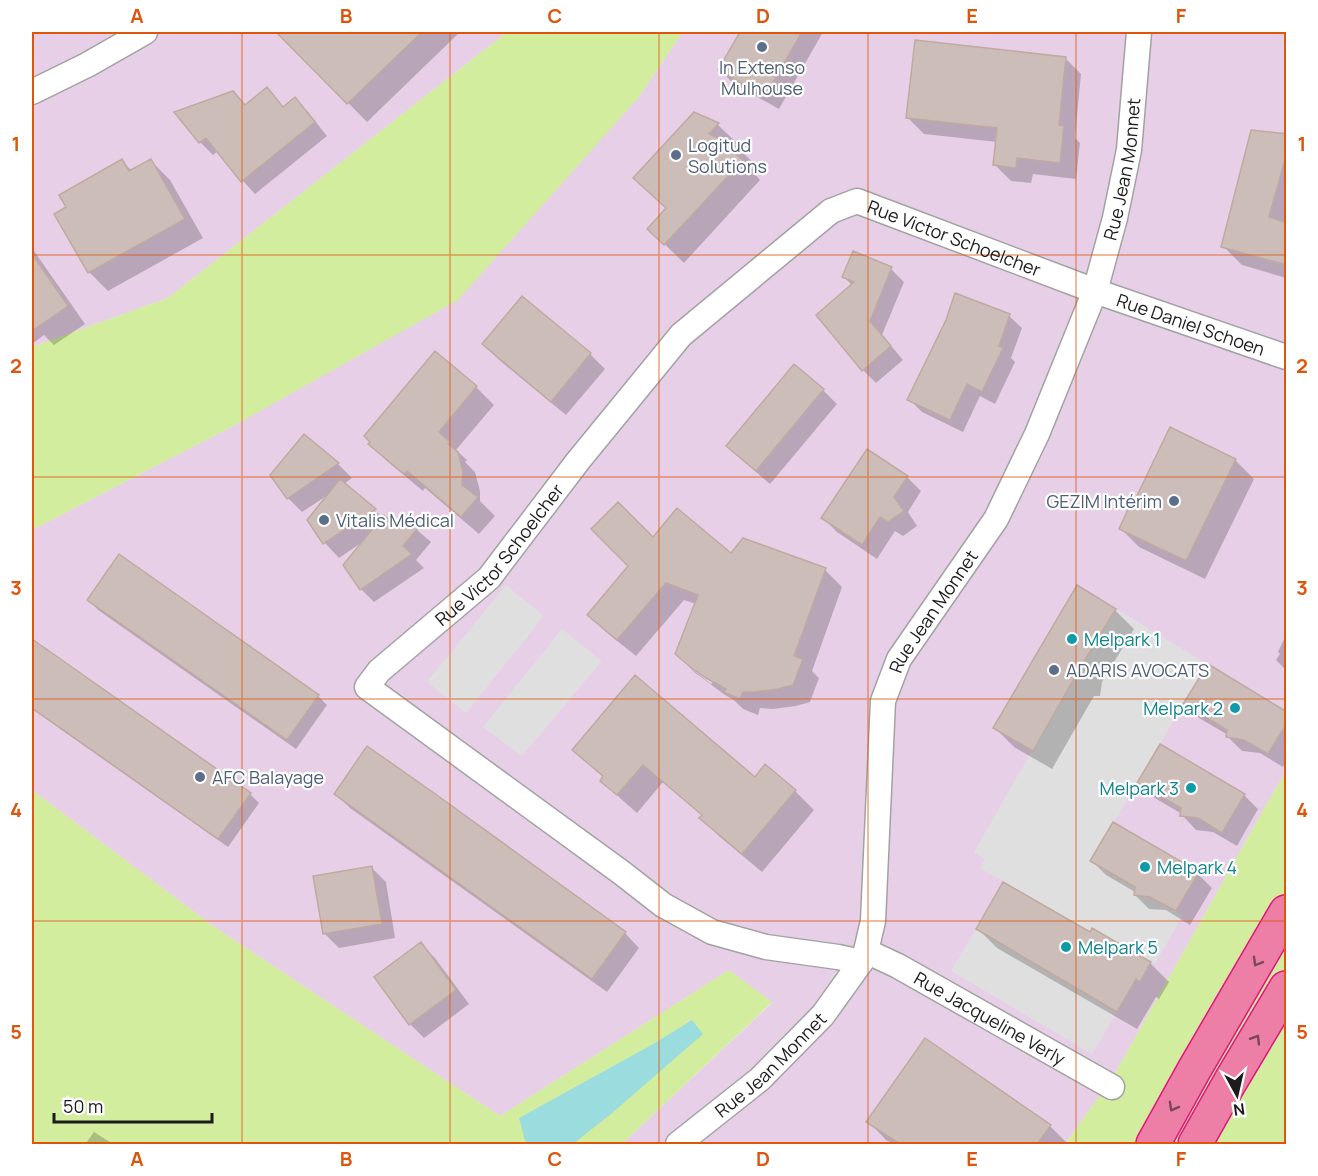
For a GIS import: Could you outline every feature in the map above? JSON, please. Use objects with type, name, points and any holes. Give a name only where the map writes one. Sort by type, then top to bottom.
[{"type":"highway","points":[[1153,1144],[1287,912]]},
{"type":"highway","points":[[1195,1144],[1287,988]]},
{"type":"street","points":[[32,92],[87,65],[145,32]]},
{"type":"street","name":"Rue Jean Monnet","points":[[678,1144],[760,1079],[824,1015],[863,957],[873,921],[883,701],[899,659],[996,519],[1037,434],[1095,291],[1115,218],[1129,150],[1139,32]]},
{"type":"street","name":"Rue Victor Schoelcher","points":[[863,957],[838,957],[766,947],[712,932],[663,905],[366,687],[379,671],[489,578],[578,461],[681,335],[831,211],[857,201],[1095,291]]},
{"type":"street","name":"Rue Daniel Schoen","points":[[1095,291],[1287,357]]},
{"type":"street","name":"Rue Jacqueline Verly","points":[[863,957],[898,966],[1112,1087]]},
{"type":"shaded area","points":[[32,32],[507,32],[168,298],[32,347]]},
{"type":"shaded area","points":[[683,32],[1286,32],[1286,772],[1113,1077],[1065,1144],[622,1144],[772,1003],[729,970],[500,1116],[213,926],[32,790],[32,530],[237,424],[638,98]]},
{"type":"shaded area","points":[[506,585],[544,616],[466,713],[427,682]]},
{"type":"shaded area","points":[[1116,609],[1207,664],[1091,861],[1135,887],[1134,895],[1144,896],[1145,893],[1183,915],[1155,964],[1092,928],[1090,932],[980,868],[985,859],[974,852],[1074,677],[1082,678],[1083,669],[1080,668]]},
{"type":"shaded area","points":[[562,629],[602,661],[522,756],[483,727]]},
{"type":"shaded area","points":[[976,929],[1117,1012],[1092,1054],[951,971]]},
{"type":"green space","points":[[507,32],[683,32],[638,98],[458,300],[237,424],[32,530],[32,347],[168,298]]},
{"type":"green space","points":[[1286,772],[1286,1144],[1065,1144],[1113,1077]]},
{"type":"green space","points":[[32,790],[213,926],[500,1116],[729,970],[772,1002],[622,1144],[32,1144]]},
{"type":"water","points":[[692,1020],[703,1034],[573,1144],[531,1144],[525,1141],[519,1118]]},
{"type":"building","points":[[276,32],[422,32],[347,104]]},
{"type":"building","points":[[740,32],[802,32],[765,96],[718,70]]},
{"type":"building","points":[[915,40],[1066,57],[1059,125],[1064,126],[1060,163],[1017,158],[1016,168],[993,165],[997,128],[906,118]]},
{"type":"building","points":[[267,87],[283,107],[295,97],[315,122],[241,182],[206,138],[199,143],[174,112],[233,91],[245,105]]},
{"type":"building","points":[[694,112],[719,123],[709,134],[742,149],[737,155],[743,160],[664,245],[647,229],[666,208],[633,178]]},
{"type":"building","points":[[1251,130],[1287,134],[1287,152],[1269,217],[1287,223],[1287,265],[1221,247]]},
{"type":"building","points":[[122,159],[129,171],[151,159],[185,219],[88,273],[54,214],[66,207],[59,195]]},
{"type":"building","points":[[853,251],[892,267],[870,321],[891,346],[862,371],[816,315],[854,282],[842,277]]},
{"type":"building","points":[[32,254],[68,306],[32,331]]},
{"type":"building","points":[[955,293],[1010,314],[999,346],[1003,348],[982,392],[967,384],[950,420],[907,400],[946,320]]},
{"type":"building","points":[[522,296],[591,353],[551,402],[482,344]]},
{"type":"building","points":[[435,351],[477,386],[439,432],[458,452],[463,472],[462,485],[478,497],[461,517],[407,471],[404,474],[368,444],[370,442],[364,436]]},
{"type":"building","points":[[794,364],[824,389],[756,471],[726,446]]},
{"type":"building","points":[[1170,427],[1236,459],[1186,561],[1119,529]]},
{"type":"building","points":[[304,434],[339,463],[287,499],[270,475]]},
{"type":"building","points":[[867,449],[908,476],[894,497],[904,511],[888,522],[880,517],[862,545],[821,518]]},
{"type":"building","points":[[340,479],[376,509],[323,544],[307,520]]},
{"type":"building","points":[[618,502],[653,537],[677,508],[731,553],[743,538],[826,568],[794,656],[803,659],[793,685],[778,689],[743,692],[740,699],[724,692],[726,689],[693,669],[675,654],[698,595],[666,583],[617,640],[587,615],[628,566],[591,529]]},
{"type":"building","points":[[384,515],[395,525],[403,516],[418,528],[403,546],[412,554],[360,590],[343,565]]},
{"type":"building","points":[[119,554],[319,695],[287,740],[87,600]]},
{"type":"building","name":"Melpark 1","points":[[1077,585],[1116,609],[1083,663],[1082,678],[1075,677],[1033,751],[993,728]]},
{"type":"building","points":[[32,639],[251,793],[218,839],[32,708]]},
{"type":"building","name":"Melpark 2","points":[[1208,664],[1287,712],[1287,723],[1268,754],[1244,740],[1226,737],[1227,730],[1183,704]]},
{"type":"building","points":[[635,675],[755,777],[765,764],[796,790],[742,854],[699,818],[702,815],[643,765],[617,795],[600,781],[603,776],[572,750]]},
{"type":"building","name":"Melpark 3","points":[[1160,744],[1245,794],[1222,833],[1198,818],[1180,816],[1181,808],[1137,783]]},
{"type":"building","points":[[367,746],[626,932],[592,979],[334,794]]},
{"type":"building","name":"Melpark 4","points":[[1113,822],[1199,872],[1176,911],[1150,897],[1134,895],[1135,887],[1090,861]]},
{"type":"building","points":[[372,866],[382,924],[323,934],[313,876]]},
{"type":"building","name":"Melpark 5","points":[[1003,882],[1090,932],[1092,928],[1151,962],[1140,982],[1136,979],[1117,1012],[976,929]]},
{"type":"building","points":[[421,942],[456,990],[409,1025],[374,977]]},
{"type":"building","points":[[925,1038],[1051,1125],[1037,1144],[900,1144],[866,1122]]},
{"type":"place","name":"In Extenso Mulhouse","points":[[762,47]]},
{"type":"place","name":"Logitud Solutions","points":[[676,155]]},
{"type":"place","name":"GEZIM Intérim","points":[[1174,501]]},
{"type":"place","name":"Vitalis Médical","points":[[324,520]]},
{"type":"place","name":"Melpark 1","points":[[1072,639]]},
{"type":"place","name":"ADARIS AVOCATS","points":[[1054,670]]},
{"type":"place","name":"Melpark 2","points":[[1235,708]]},
{"type":"place","name":"AFC Balayage","points":[[200,777]]},
{"type":"place","name":"Melpark 3","points":[[1191,788]]},
{"type":"place","name":"Melpark 4","points":[[1145,867]]},
{"type":"place","name":"Melpark 5","points":[[1066,947]]}]
